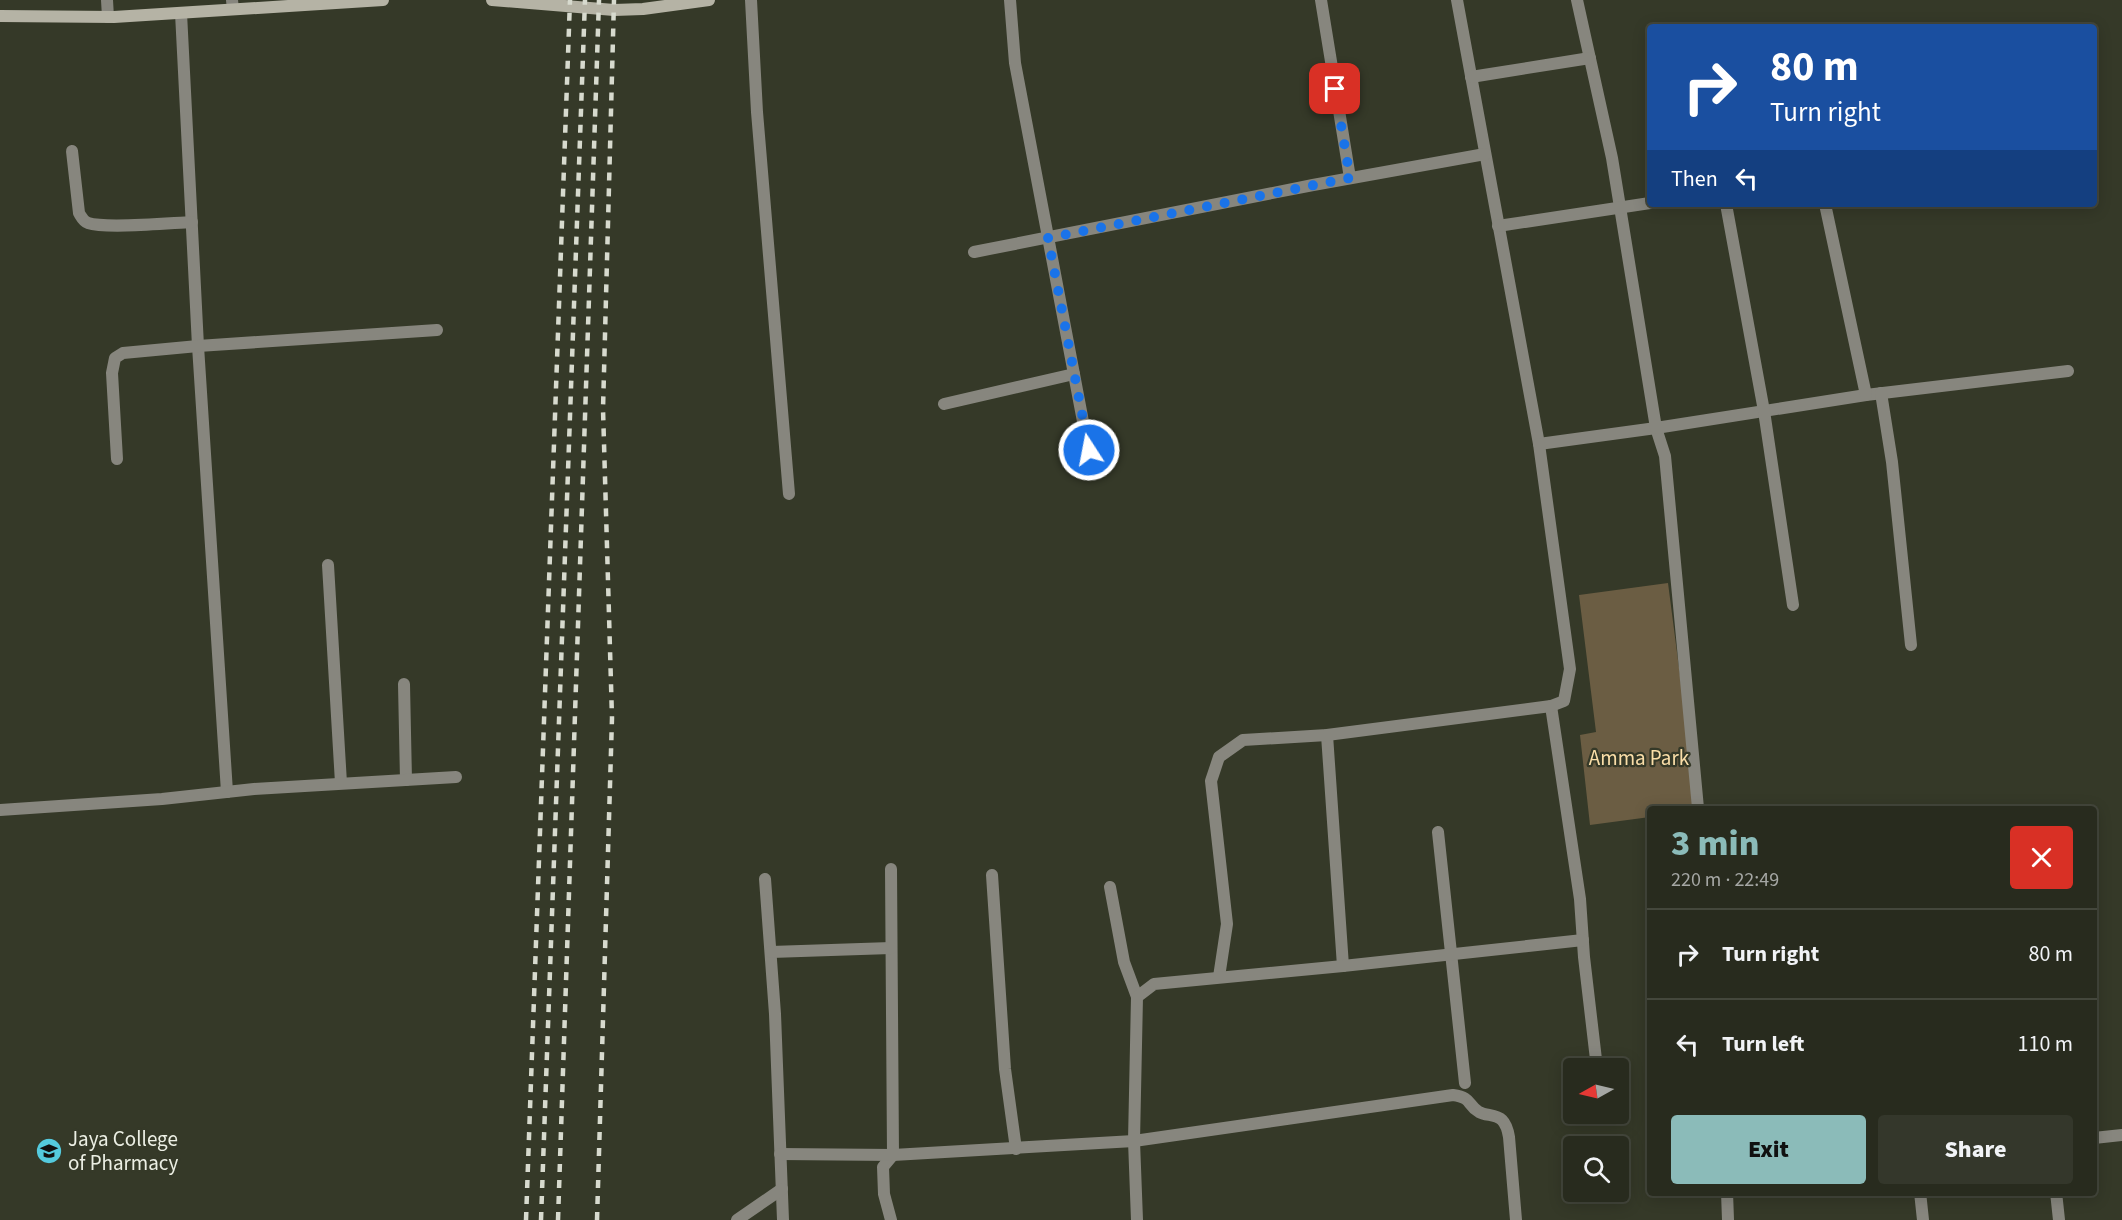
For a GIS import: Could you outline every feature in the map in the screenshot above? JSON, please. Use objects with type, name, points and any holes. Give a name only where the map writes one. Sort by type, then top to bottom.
[{"type":"street","points":[[107,0],[108,17]]},
{"type":"street","points":[[0,16],[108,17],[180,12],[232,5],[383,0]]},
{"type":"street","points":[[492,0],[614,10],[643,9],[709,0]]},
{"type":"street","points":[[751,0],[757,112],[789,494]]},
{"type":"street","points":[[1010,0],[1015,63],[1092,469]]},
{"type":"street","points":[[1321,0],[1350,178]]},
{"type":"street","points":[[1219,977],[1227,924],[1211,781],[1219,757],[1243,740],[1327,735],[1551,706],[1564,700],[1570,669],[1539,444],[1457,0]]},
{"type":"street","points":[[1577,0],[1612,158],[1656,428],[1665,456],[1698,806]]},
{"type":"street","points":[[180,12],[198,346],[227,792]]},
{"type":"street","points":[[1471,77],[1590,58]]},
{"type":"street","points":[[72,150],[79,213],[83,220],[90,224],[109,225],[192,222]]},
{"type":"street","points":[[974,252],[1350,178],[1485,154]]},
{"type":"street","points":[[1498,226],[1647,204]]},
{"type":"street","points":[[1727,207],[1764,411],[1793,605]]},
{"type":"street","points":[[1826,207],[1866,395]]},
{"type":"street","points":[[117,459],[112,373],[115,358],[123,353],[437,330]]},
{"type":"street","points":[[1539,444],[1866,395],[2068,371]]},
{"type":"street","points":[[944,404],[1074,374]]},
{"type":"street","points":[[1881,393],[1892,462],[1911,645]]},
{"type":"street","points":[[328,565],[341,783]]},
{"type":"street","points":[[404,684],[406,780]]},
{"type":"street","points":[[1551,706],[1580,899],[1582,939],[1596,1058]]},
{"type":"street","points":[[1327,735],[1343,966]]},
{"type":"street","points":[[0,810],[162,799],[341,783],[456,777]]},
{"type":"street","points":[[1437,832],[1465,1083]]},
{"type":"street","points":[[891,868],[893,1155],[884,1167],[884,1194],[891,1220]]},
{"type":"street","points":[[992,875],[1005,1069],[1017,1149]]},
{"type":"street","points":[[765,879],[771,952],[783,1220]]},
{"type":"street","points":[[1110,887],[1124,962],[1137,998],[1134,1141],[1137,1220]]},
{"type":"street","points":[[1137,998],[1154,984],[1343,966],[1582,939]]},
{"type":"street","points":[[771,952],[891,948]]},
{"type":"street","points":[[780,1154],[893,1155],[1134,1141],[1441,1096],[1460,1096],[1468,1098],[1477,1111],[1502,1120],[1506,1127],[1509,1137],[1516,1220]]},
{"type":"street","points":[[2097,1138],[2122,1135]]},
{"type":"street","points":[[737,1220],[782,1189]]},
{"type":"street","points":[[1727,1196],[1728,1220]]},
{"type":"street","points":[[1920,1196],[1923,1220]]},
{"type":"street","points":[[2056,1196],[2059,1220]]},
{"type":"green space","name":"Amma Park","points":[[1668,583],[1686,722],[1693,806],[1647,806],[1647,817],[1590,825],[1580,735],[1596,732],[1579,595]]},
{"type":"railway","points":[[526,1220],[570,0]]},
{"type":"railway","points":[[541,1220],[585,0]]},
{"type":"railway","points":[[558,1220],[599,0]]},
{"type":"railway","points":[[597,1220],[612,718],[603,409],[614,0]]},
{"type":"place","name":"Jaya College of Pharmacy","points":[[49,1151]]},
{"type":"route","points":[[1089,450],[1048,238],[1350,178],[1335,89]]}]
